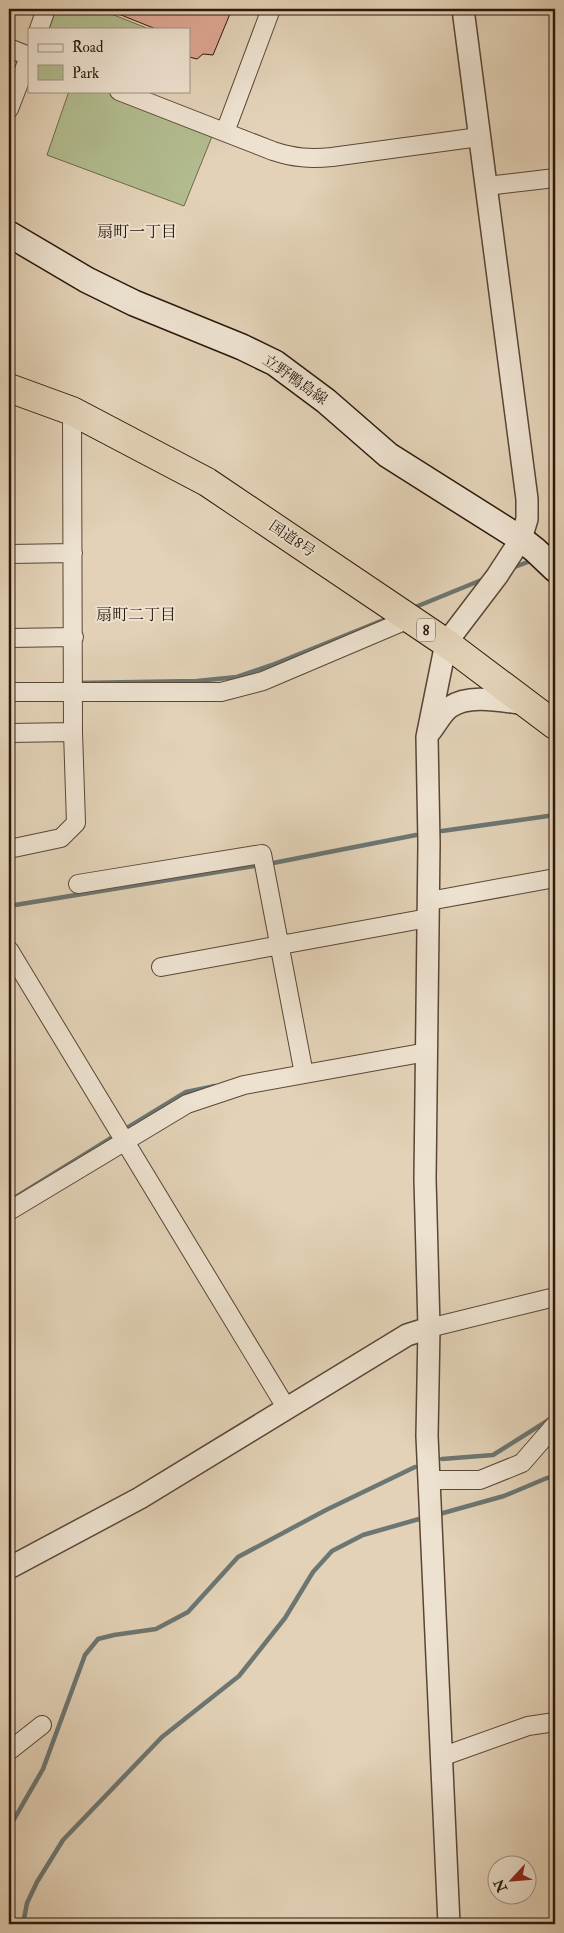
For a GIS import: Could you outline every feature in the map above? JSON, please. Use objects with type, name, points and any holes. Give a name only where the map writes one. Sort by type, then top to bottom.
[{"type":"highway","name":"国道8号","points":[[9,388],[72,412],[207,482],[446,643],[555,725]]},
{"type":"main road","name":"立野鴨島線","points":[[9,234],[87,280],[134,303],[242,347],[275,363],[326,401],[388,454],[537,545],[555,569]]},
{"type":"street","points":[[39,28],[46,9]]},
{"type":"street","points":[[225,132],[271,9]]},
{"type":"street","points":[[449,1924],[427,1436],[429,1328],[425,1179],[428,910],[427,737],[446,643],[497,576],[537,545],[528,519],[527,499],[463,9]]},
{"type":"street","points":[[9,48],[28,56]]},
{"type":"street","points":[[9,108],[28,59]]},
{"type":"street","points":[[122,92],[294,158],[310,159],[479,137]]},
{"type":"street","points":[[487,186],[555,178]]},
{"type":"street","points":[[9,849],[61,838],[76,823],[72,732],[74,637],[72,412]]},
{"type":"street","points":[[9,554],[73,553]]},
{"type":"street","points":[[9,692],[221,692],[263,681],[409,619]]},
{"type":"street","points":[[9,638],[74,637]]},
{"type":"street","points":[[427,737],[449,708],[459,704],[472,700],[497,700],[528,704]]},
{"type":"street","points":[[9,733],[72,732]]},
{"type":"street","points":[[78,884],[262,854],[304,1074]]},
{"type":"street","points":[[161,967],[279,945],[555,878]]},
{"type":"street","points":[[9,950],[286,1409]]},
{"type":"street","points":[[9,1211],[121,1135],[187,1104],[244,1085],[427,1052]]},
{"type":"street","points":[[9,1568],[140,1498],[407,1335],[555,1297]]},
{"type":"street","points":[[429,1480],[480,1480],[522,1463],[555,1425]]},
{"type":"street","points":[[441,1757],[528,1726],[555,1722]]},
{"type":"street","points":[[9,1751],[42,1725]]},
{"type":"green space","points":[[51,9],[99,9],[146,28],[44,28]]},
{"type":"green space","points":[[69,92],[119,92],[215,129],[184,206],[47,155]]},
{"type":"building","points":[[106,9],[232,9],[213,55],[203,54],[197,59],[190,57],[190,28],[154,28]]},
{"type":"waterway","points":[[512,568],[533,560]]},
{"type":"waterway","points":[[413,608],[484,579]]},
{"type":"waterway","points":[[76,683],[197,681],[237,677],[272,665],[391,617]]},
{"type":"waterway","points":[[442,831],[555,815]]},
{"type":"waterway","points":[[268,864],[416,835]]},
{"type":"waterway","points":[[9,906],[260,865]]},
{"type":"waterway","points":[[122,1131],[186,1092],[215,1086]]},
{"type":"waterway","points":[[16,1197],[116,1135]]},
{"type":"waterway","points":[[442,1459],[493,1455],[555,1416]]},
{"type":"waterway","points":[[9,1828],[43,1769],[85,1655],[98,1639],[156,1629],[188,1612],[238,1557],[326,1510],[415,1467]]},
{"type":"waterway","points":[[436,1515],[504,1496],[547,1478],[555,1477]]},
{"type":"waterway","points":[[23,1924],[27,1903],[37,1882],[63,1840],[162,1737],[239,1676],[285,1618],[313,1572],[332,1551],[363,1535],[426,1517]]},
{"type":"district","name":"扇町一丁目","points":[[137,232]]},
{"type":"district","name":"扇町二丁目","points":[[136,615]]}]
